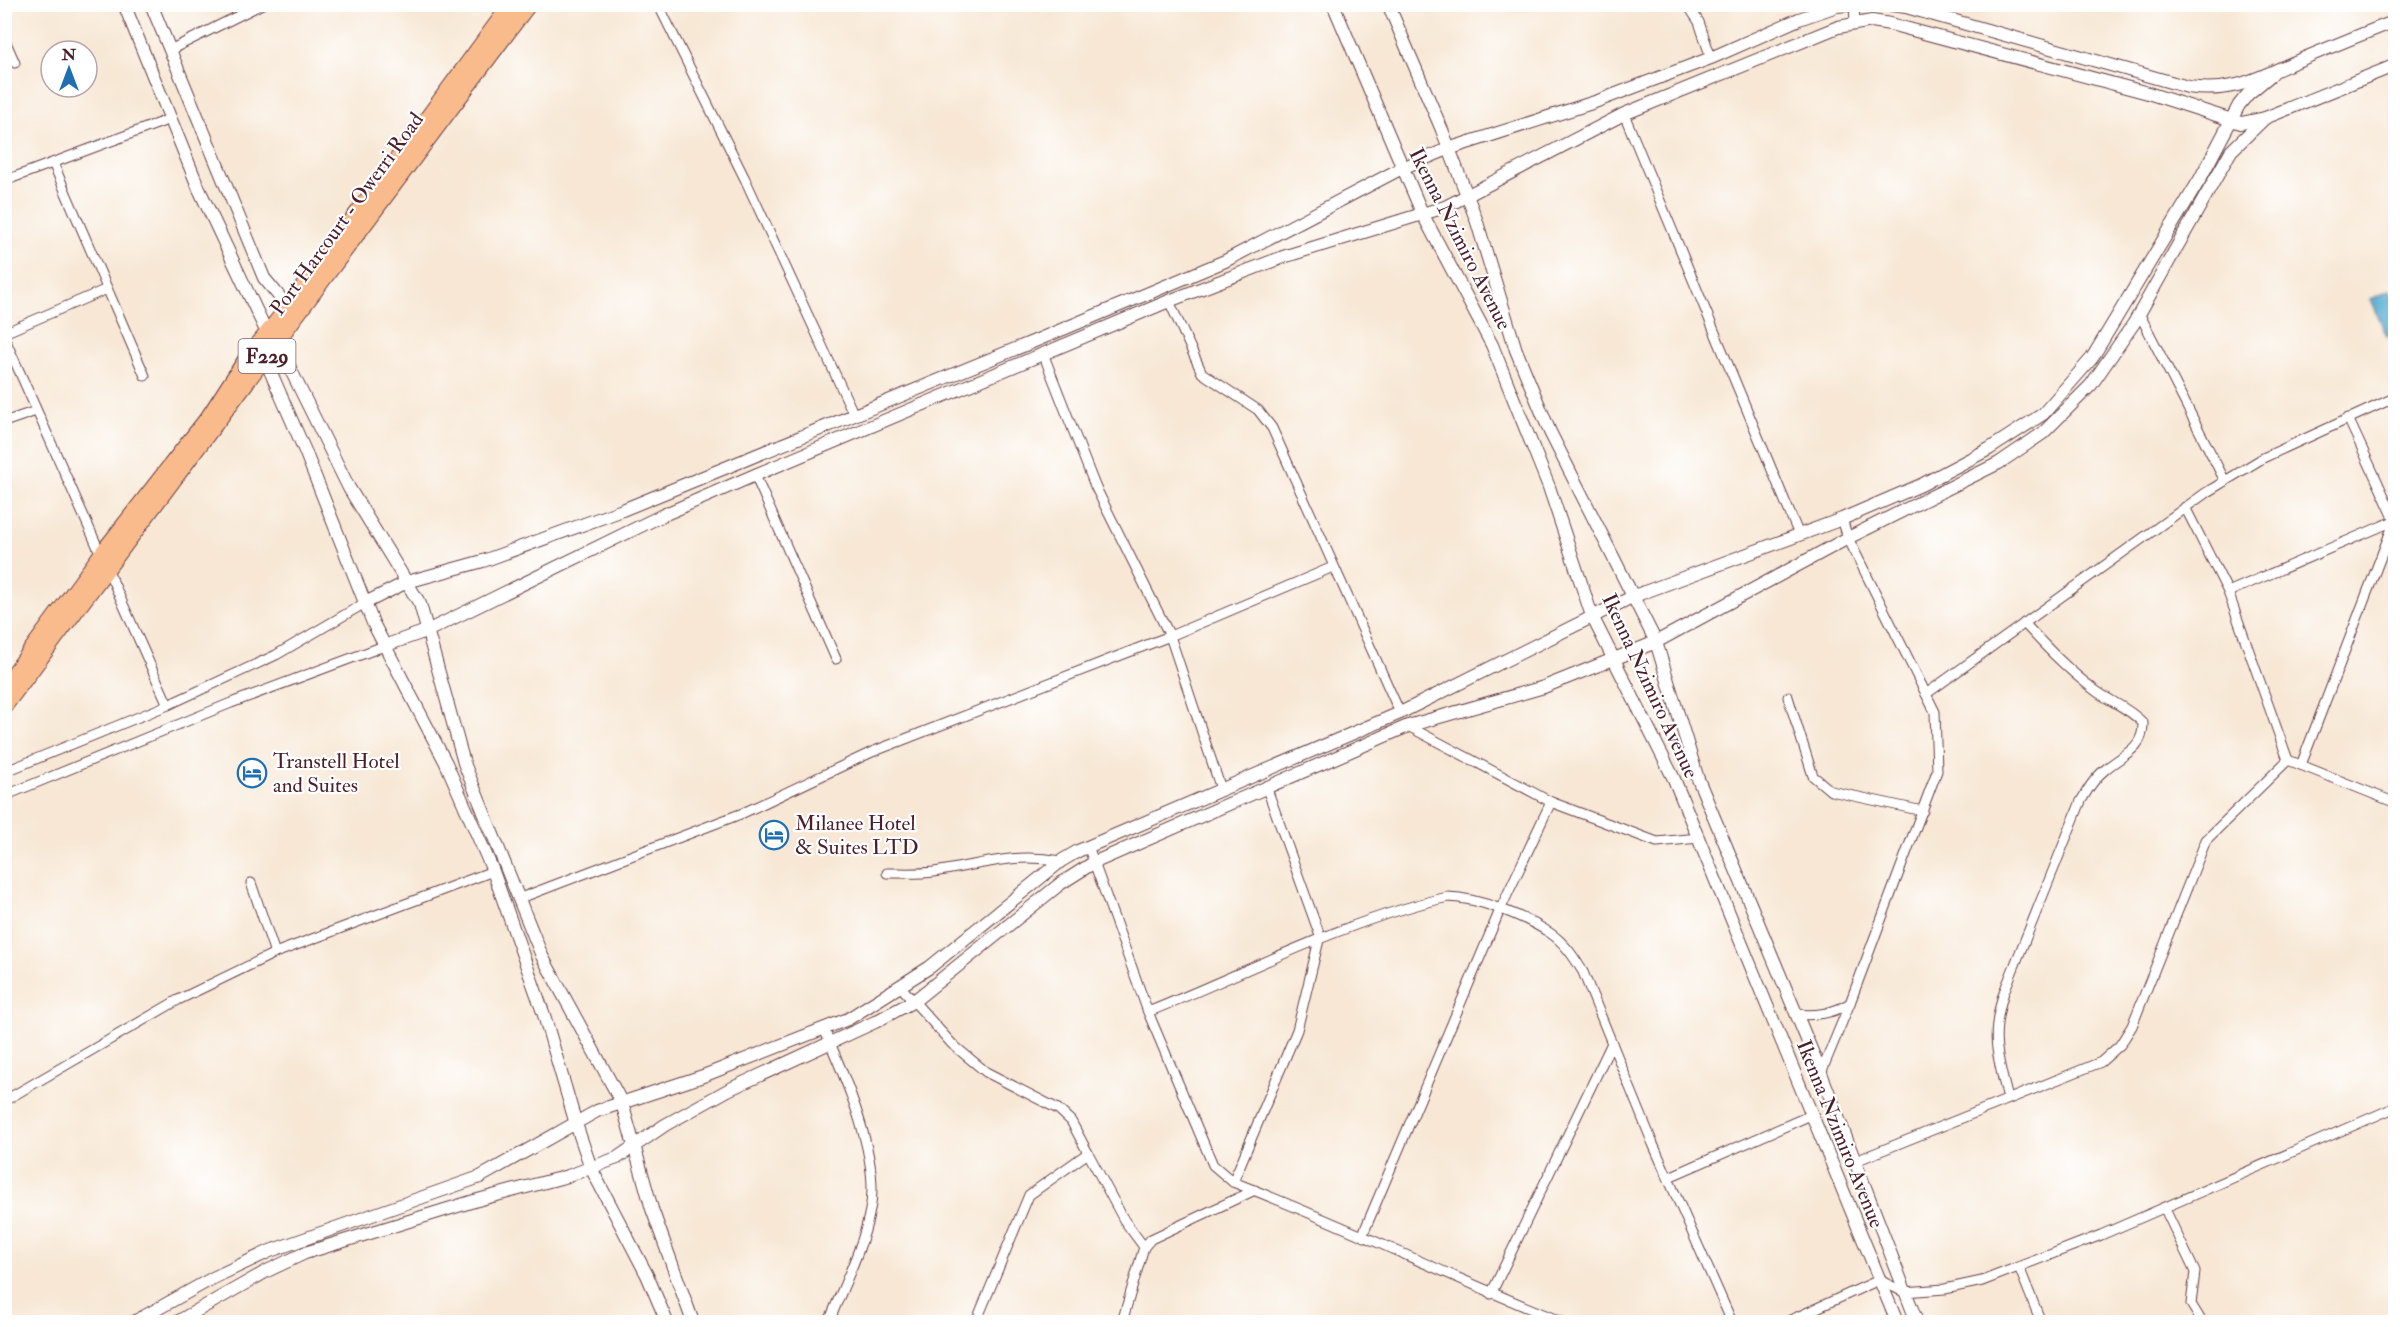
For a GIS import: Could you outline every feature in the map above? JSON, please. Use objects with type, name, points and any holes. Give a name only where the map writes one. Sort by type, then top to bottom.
[{"type":"main road","name":"Port Harcourt - Owerri Road","points":[[4,687],[265,359],[288,307],[511,4]]},
{"type":"main road","name":"Port Harcourt - Owerri Road","points":[[4,707],[105,560],[209,416],[246,359],[272,339],[529,4]]},
{"type":"street","points":[[124,4],[199,189],[272,339],[349,488],[420,604],[429,630],[456,740],[542,956],[622,1103],[659,1229],[693,1323]]},
{"type":"street","points":[[151,4],[264,278],[288,307]]},
{"type":"street","points":[[170,50],[262,4]]},
{"type":"street","points":[[658,4],[745,178],[854,415]]},
{"type":"street","name":"Ikenna Nzimiro Avenue","points":[[1333,4],[1423,215],[1492,345],[1550,488],[1592,616],[1612,660],[1674,779],[1897,1323]]},
{"type":"street","name":"Ikenna Nzimiro Avenue","points":[[1388,4],[1467,196],[1516,350],[1538,401],[1656,642],[1698,778],[1794,1014],[1821,1073],[1853,1162],[1917,1323]]},
{"type":"street","points":[[1884,4],[1906,7],[2188,87],[2218,90],[2272,74]]},
{"type":"street","points":[[4,772],[168,705],[276,655],[365,603],[407,582],[483,561],[620,511],[1225,261],[1402,168],[1448,149],[1595,102],[1711,58],[1799,19],[1837,6],[1856,5],[1855,22]]},
{"type":"street","points":[[1691,10],[1699,22],[1711,58]]},
{"type":"street","points":[[4,796],[231,703],[429,630],[662,516],[755,475],[1044,356],[1169,301],[1283,257],[1359,232],[1423,215],[1467,196],[1624,114],[1830,30],[1855,22],[1872,21],[1890,24],[2148,93],[2241,123],[2265,118],[2396,65]]},
{"type":"street","points":[[134,1323],[213,1278],[270,1251],[480,1178],[597,1111],[703,1076],[848,1019],[930,967],[1061,861],[1088,846],[1400,713],[1635,596],[1842,519],[1921,485],[1980,454],[2043,414],[2092,358],[2200,178],[2230,120],[2248,94],[2272,74],[2297,60],[2396,21]]},
{"type":"street","points":[[4,38],[15,63]]},
{"type":"street","points":[[1624,114],[1799,535]]},
{"type":"street","points":[[177,1323],[267,1271],[305,1253],[591,1168],[617,1158],[728,1090],[914,1001],[1060,884],[1093,863],[1408,726],[1544,687],[1656,642],[1848,538],[1999,463],[2043,433],[2091,385],[2139,313],[2231,151],[2265,118]]},
{"type":"street","points":[[4,182],[170,119]]},
{"type":"street","points":[[53,163],[145,376]]},
{"type":"street","points":[[4,333],[107,289]]},
{"type":"street","points":[[1169,301],[1202,373],[1258,410],[1272,428],[1400,713]]},
{"type":"street","points":[[2139,313],[2225,481]]},
{"type":"street","points":[[4,337],[168,705]]},
{"type":"street","points":[[1044,356],[1095,486],[1170,636],[1221,789]]},
{"type":"street","points":[[265,359],[384,646],[446,763],[493,871],[544,1015],[591,1168],[642,1264],[667,1323]]},
{"type":"street","points":[[1926,694],[2185,507],[2225,481],[2263,458],[2396,397]]},
{"type":"street","points":[[4,422],[36,411]]},
{"type":"street","points":[[2301,765],[2395,520],[2348,418]]},
{"type":"street","points":[[755,475],[836,659]]},
{"type":"street","points":[[2185,507],[2228,592],[2288,760],[2396,803]]},
{"type":"street","points":[[1821,1073],[1850,1003],[1937,771],[1935,711],[1848,538],[1842,519]]},
{"type":"street","points":[[2228,592],[2395,520]]},
{"type":"street","points":[[518,900],[742,813],[872,752],[1170,636],[1333,567]]},
{"type":"street","points":[[2008,1099],[1994,1042],[1996,1018],[2004,992],[2080,801],[2090,784],[2139,743],[2143,733],[2143,723],[2135,714],[2098,693],[2058,660],[2024,623]]},
{"type":"street","points":[[1788,697],[1813,776],[1831,791],[1923,811]]},
{"type":"street","points":[[1408,726],[1551,802],[1657,842],[1699,838]]},
{"type":"street","points":[[1853,1162],[2101,1062],[2120,1045],[2132,1026],[2206,840],[2288,760]]},
{"type":"street","points":[[1233,1182],[1297,1030],[1320,936],[1266,786]]},
{"type":"street","points":[[1363,1234],[1500,910],[1551,802]]},
{"type":"street","points":[[1088,846],[1148,1012],[1213,1165],[1233,1182],[1363,1234],[1491,1294],[1563,1323]]},
{"type":"street","points":[[887,873],[932,872],[1011,857],[1032,856],[1061,861]]},
{"type":"street","points":[[4,1101],[178,1000],[275,953],[493,871]]},
{"type":"street","points":[[251,883],[275,953]]},
{"type":"street","points":[[1148,1012],[1240,975],[1320,936],[1448,897],[1466,898],[1500,910],[1550,933],[1570,950],[1583,972],[1732,1323]]},
{"type":"street","points":[[901,987],[952,1044],[986,1072],[1058,1109],[1071,1121],[1124,1220],[1144,1247]]},
{"type":"street","points":[[1794,1014],[1813,1016],[1828,1013],[1850,1003]]},
{"type":"street","points":[[824,1029],[870,1160],[873,1192],[864,1231],[829,1323]]},
{"type":"street","points":[[1491,1294],[1612,1043]]},
{"type":"street","points":[[1786,1323],[1879,1280],[1904,1292],[1945,1289],[1982,1281],[2164,1207],[2396,1107]]},
{"type":"street","points":[[1669,1177],[1811,1115]]},
{"type":"street","points":[[977,1322],[1029,1195],[1088,1153]]},
{"type":"street","points":[[1122,1323],[1144,1247],[1157,1234],[1255,1190]]},
{"type":"street","points":[[2164,1207],[2195,1272],[2191,1304],[2202,1323]]},
{"type":"street","points":[[2019,1267],[2041,1323]]},
{"type":"water","points":[[2390,291],[2395,305],[2395,333],[2387,336],[2371,299]]},
{"type":"place","name":"Transtell Hotel and Suites","points":[[252,773]]},
{"type":"place","name":"Milanee Hotel & Suites LTD","points":[[774,835]]}]
